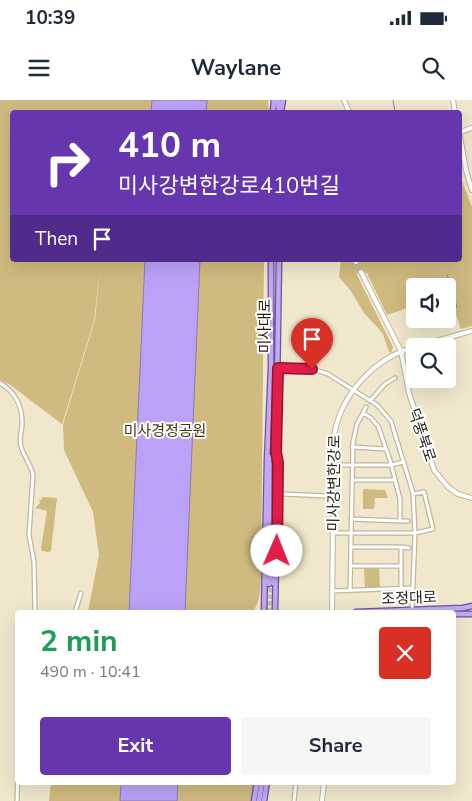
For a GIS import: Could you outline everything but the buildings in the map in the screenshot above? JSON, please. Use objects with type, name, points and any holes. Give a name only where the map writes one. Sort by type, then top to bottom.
[{"type":"main road","name":"미사대로","points":[[264,610],[271,368],[271,262]]},
{"type":"main road","name":"미사대로","points":[[268,451],[270,462],[271,583],[274,463],[276,452],[279,262]]},
{"type":"main road","name":"미사대로","points":[[276,452],[278,463],[276,610]]},
{"type":"main road","name":"조정대로","points":[[412,610],[472,607]]},
{"type":"main road","name":"조정대로","points":[[456,614],[471,614]]},
{"type":"main road","points":[[254,801],[257,785]]},
{"type":"main road","points":[[259,801],[262,785]]},
{"type":"main road","points":[[264,801],[267,785]]},
{"type":"street","points":[[462,147],[472,190]]},
{"type":"street","name":"덕풍북로","points":[[361,272],[400,351],[408,393],[434,470],[448,487],[458,494],[472,498]]},
{"type":"street","name":"미사강변한강로","points":[[448,338],[472,331]]},
{"type":"street","name":"미사강변한강로","points":[[332,610],[334,436],[337,421],[353,390],[375,367],[400,351],[406,350]]},
{"type":"street","points":[[278,368],[312,369],[328,374],[384,411],[391,421],[413,494],[415,534],[412,610]]},
{"type":"street","points":[[370,401],[382,387],[395,378]]},
{"type":"street","points":[[0,383],[13,393],[19,404],[22,421],[21,444],[23,452],[30,462],[33,475],[29,535],[34,562],[35,610]]},
{"type":"street","points":[[350,591],[352,447],[357,424],[366,407]]},
{"type":"street","points":[[363,413],[378,426],[386,449],[400,499],[400,521]]},
{"type":"street","points":[[352,447],[386,449]]},
{"type":"street","points":[[334,466],[391,465],[404,462]]},
{"type":"street","points":[[352,480],[395,480]]},
{"type":"street","points":[[333,533],[415,534],[433,529],[424,492],[413,494]]},
{"type":"street","points":[[282,494],[328,496]]},
{"type":"street","points":[[351,520],[408,521]]},
{"type":"street","points":[[351,547],[409,548]]},
{"type":"street","points":[[401,547],[401,588]]},
{"type":"street","points":[[351,566],[400,566]]},
{"type":"street","points":[[332,591],[412,588]]},
{"type":"street","points":[[76,610],[81,593]]},
{"type":"street","points":[[17,801],[18,785]]},
{"type":"street","points":[[294,801],[296,785]]},
{"type":"street","points":[[322,801],[324,785]]},
{"type":"green space","name":"미사경정공원","points":[[0,100],[268,100],[269,110],[10,110],[10,262],[264,262],[261,579],[260,593],[255,609],[88,610],[99,555],[93,512],[64,450],[63,424],[95,320],[100,267],[94,321],[62,424],[9,384],[0,380]]},
{"type":"green space","points":[[462,181],[472,207],[472,326],[461,329],[456,314],[456,278],[406,278],[406,308],[387,315],[367,273],[360,271],[357,273],[358,277],[393,347],[391,353],[389,352],[383,334],[364,313],[351,291],[339,277],[341,262],[462,262]]},
{"type":"green space","points":[[363,489],[385,490],[388,498],[375,498],[374,509],[363,509]]},
{"type":"green space","points":[[43,497],[57,498],[51,551],[49,552],[42,551],[41,548],[47,511],[35,508],[40,503],[39,499],[41,500]]},
{"type":"green space","points":[[364,568],[379,568],[380,588],[365,588]]},
{"type":"green space","points":[[51,785],[254,785],[251,801],[49,801]]},
{"type":"shaded area","points":[[152,100],[207,100],[206,110],[151,110]]},
{"type":"shaded area","points":[[145,262],[200,262],[185,610],[129,610]]},
{"type":"shaded area","points":[[121,785],[178,785],[177,801],[120,801]]},
{"type":"waterway","points":[[393,100],[395,110]]},
{"type":"waterway","points":[[447,275],[457,307]]},
{"type":"tunnel","points":[[356,262],[361,272]]},
{"type":"tunnel","points":[[273,583],[273,610]]},
{"type":"tunnel","points":[[269,584],[269,610]]},
{"type":"route","points":[[277,551],[278,463],[276,452],[278,368],[312,369]]}]
